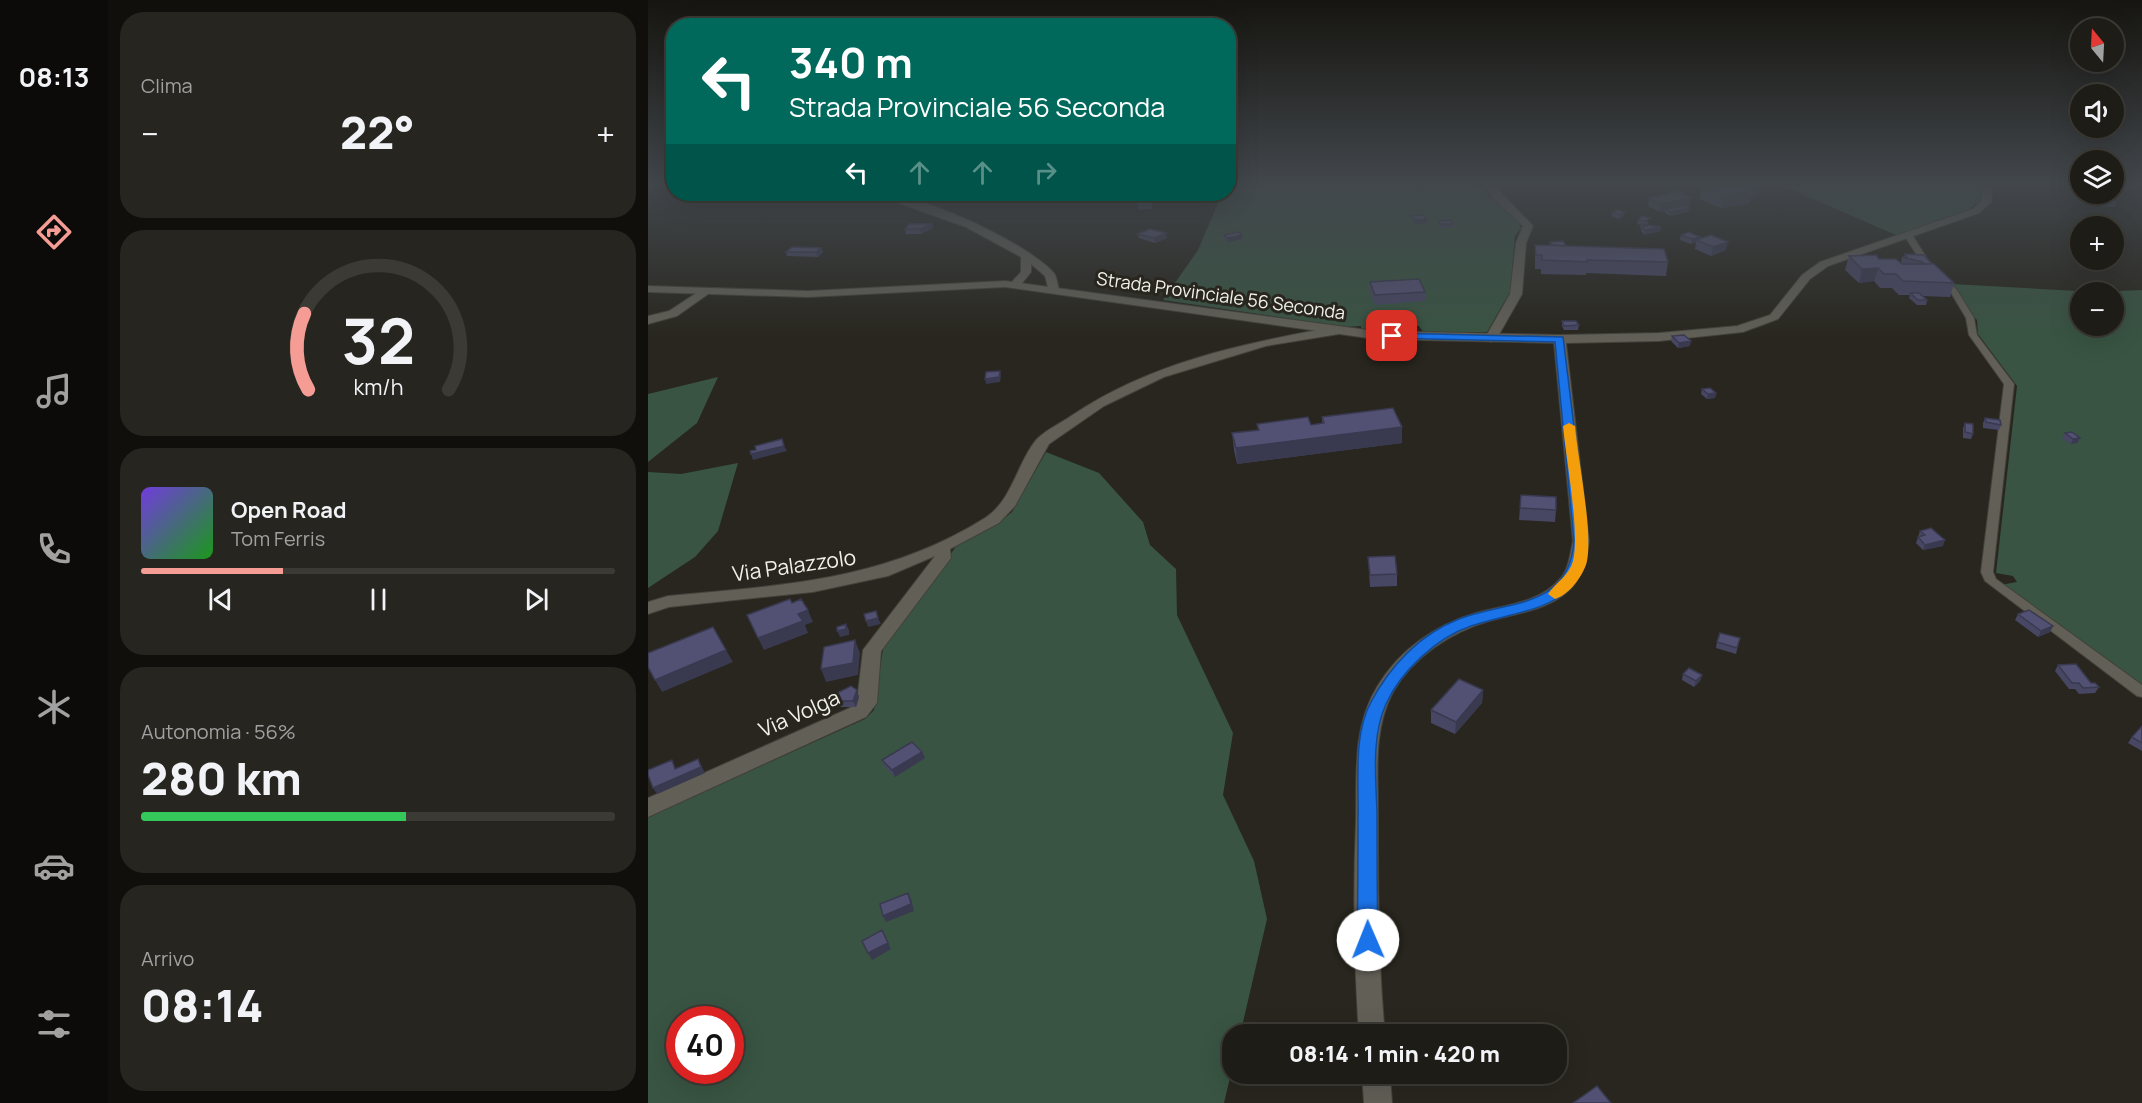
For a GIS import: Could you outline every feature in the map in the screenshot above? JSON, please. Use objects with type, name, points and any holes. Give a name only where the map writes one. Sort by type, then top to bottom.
[{"type":"street","points":[[990,236],[1015,248],[1050,275],[1053,289]]},
{"type":"street","points":[[1491,338],[1516,294],[1524,236]]},
{"type":"street","name":"Strada Provinciale 56 Seconda","points":[[648,289],[838,293],[967,285],[1015,285],[1375,335],[1560,339],[1659,337],[1713,332],[1758,324],[1782,311],[1806,277],[1824,264],[1904,236]]},
{"type":"street","points":[[1015,285],[1026,272],[1026,257]]},
{"type":"street","points":[[648,320],[673,314],[705,292]]},
{"type":"street","name":"Via Palazzolo","points":[[648,608],[679,601],[813,587],[882,572],[942,547],[993,520],[1007,506],[1043,441],[1099,403],[1159,374],[1264,343],[1335,331]]},
{"type":"street","points":[[1372,1024],[1366,857],[1371,728],[1378,704],[1391,682],[1405,662],[1426,645],[1464,623],[1540,603],[1554,595],[1573,577],[1580,561],[1581,541],[1560,339]]},
{"type":"street","name":"Via Volga","points":[[648,807],[859,712],[867,702],[872,650],[943,558],[942,547]]},
{"type":"street","points":[[1377,1084],[1378,1103]]},
{"type":"lane","points":[[1909,236],[1929,266],[1953,290],[1970,318],[1973,335],[2009,384],[1988,572],[1991,581],[2142,692]]},
{"type":"green space","points":[[1204,236],[1515,236],[1510,292],[1487,332],[1423,332],[1419,326],[1408,326],[1410,332],[1361,330],[1361,326],[1346,327],[1163,300],[1198,250]]},
{"type":"green space","points":[[1952,284],[2070,291],[2070,336],[2124,336],[2124,291],[2142,290],[2142,686],[2000,585],[2017,582],[2013,576],[1996,573],[2017,386],[1978,334],[1977,320],[1966,309]]},
{"type":"green space","points":[[718,377],[697,423],[648,462],[648,394]]},
{"type":"green space","points":[[1046,452],[1099,473],[1143,522],[1150,545],[1176,569],[1177,615],[1233,733],[1223,795],[1254,861],[1267,919],[1243,1024],[1222,1024],[1222,1084],[1228,1084],[1224,1103],[648,1103],[648,817],[865,719],[874,710],[883,649],[957,545],[997,524],[1012,512]]},
{"type":"green space","points":[[738,463],[718,531],[695,557],[648,588],[648,472],[681,474]]},
{"type":"building","points":[[1715,236],[1728,242],[1713,247],[1696,240]]},
{"type":"building","points":[[1563,241],[1566,246],[1553,245],[1550,242]]},
{"type":"building","points":[[1535,245],[1664,249],[1668,262],[1542,260],[1542,255],[1536,255]]},
{"type":"building","points":[[792,247],[821,248],[816,252],[786,252]]},
{"type":"building","points":[[1905,254],[1924,255],[1932,264],[1924,264],[1902,257],[1907,257]]},
{"type":"building","points":[[1876,255],[1879,259],[1896,259],[1902,264],[1934,264],[1954,283],[1903,281],[1896,274],[1884,274],[1878,268],[1862,269],[1849,256]]},
{"type":"building","points":[[1419,279],[1425,292],[1375,295],[1370,282]]},
{"type":"building","points":[[1910,293],[1919,293],[1927,300],[1918,300]]},
{"type":"building","points":[[1562,321],[1576,321],[1579,325],[1564,326]]},
{"type":"building","points":[[1684,335],[1691,341],[1679,343],[1672,336]]},
{"type":"building","points":[[1000,371],[999,377],[985,379],[986,372]]},
{"type":"building","points":[[1710,388],[1716,393],[1708,394],[1702,389]]},
{"type":"building","points":[[1393,408],[1402,427],[1236,448],[1232,433],[1259,430],[1257,424],[1308,417],[1311,425],[1324,423],[1322,417]]},
{"type":"building","points":[[1985,418],[2000,420],[2001,425],[1986,422]]},
{"type":"building","points":[[1965,423],[1973,424],[1973,434],[1965,432]]},
{"type":"building","points":[[2072,432],[2080,438],[2073,439],[2065,433]]},
{"type":"building","points":[[782,439],[784,446],[751,454],[750,451],[756,450],[755,446]]},
{"type":"building","points":[[1521,495],[1556,497],[1556,510],[1520,508]]},
{"type":"building","points":[[1931,528],[1945,540],[1925,545],[1918,537],[1925,535],[1920,531]]},
{"type":"building","points":[[1395,556],[1397,574],[1370,575],[1368,557]]},
{"type":"building","points":[[790,599],[792,603],[801,599],[808,610],[798,614],[803,621],[758,638],[747,615]]},
{"type":"building","points":[[2029,610],[2053,626],[2041,631],[2018,614]]},
{"type":"building","points":[[876,611],[878,618],[866,621],[864,614]]},
{"type":"building","points":[[846,624],[846,629],[837,631],[837,627]]},
{"type":"building","points":[[713,627],[726,650],[655,680],[648,667],[648,653]]},
{"type":"building","points":[[1720,633],[1740,638],[1737,648],[1717,642]]},
{"type":"building","points":[[855,640],[853,663],[821,669],[824,647]]},
{"type":"building","points":[[2076,664],[2091,683],[2099,687],[2083,688],[2079,683],[2072,683],[2058,665]]},
{"type":"building","points":[[1689,668],[1702,675],[1696,681],[1683,674]]},
{"type":"building","points":[[1459,679],[1483,690],[1456,722],[1431,710]]},
{"type":"building","points":[[851,686],[857,690],[853,701],[839,701],[833,695]]},
{"type":"building","points":[[2142,726],[2142,743],[2132,737]]},
{"type":"building","points":[[912,742],[922,752],[892,770],[882,760]]},
{"type":"building","points":[[698,759],[701,767],[653,788],[648,770],[672,760],[675,769]]},
{"type":"building","points":[[908,893],[911,904],[883,916],[880,904]]},
{"type":"building","points":[[882,930],[888,943],[868,953],[862,941]]},
{"type":"building","points":[[1597,1086],[1611,1103],[1573,1103]]},
{"type":"slow traffic","points":[[1555,594],[1573,577],[1580,561],[1581,541],[1569,426]]},
{"type":"route","points":[[1368,940],[1366,857],[1368,759],[1371,728],[1378,704],[1405,662],[1445,632],[1486,616],[1540,603],[1554,595],[1573,577],[1580,561],[1581,541],[1560,339],[1392,336]]}]
